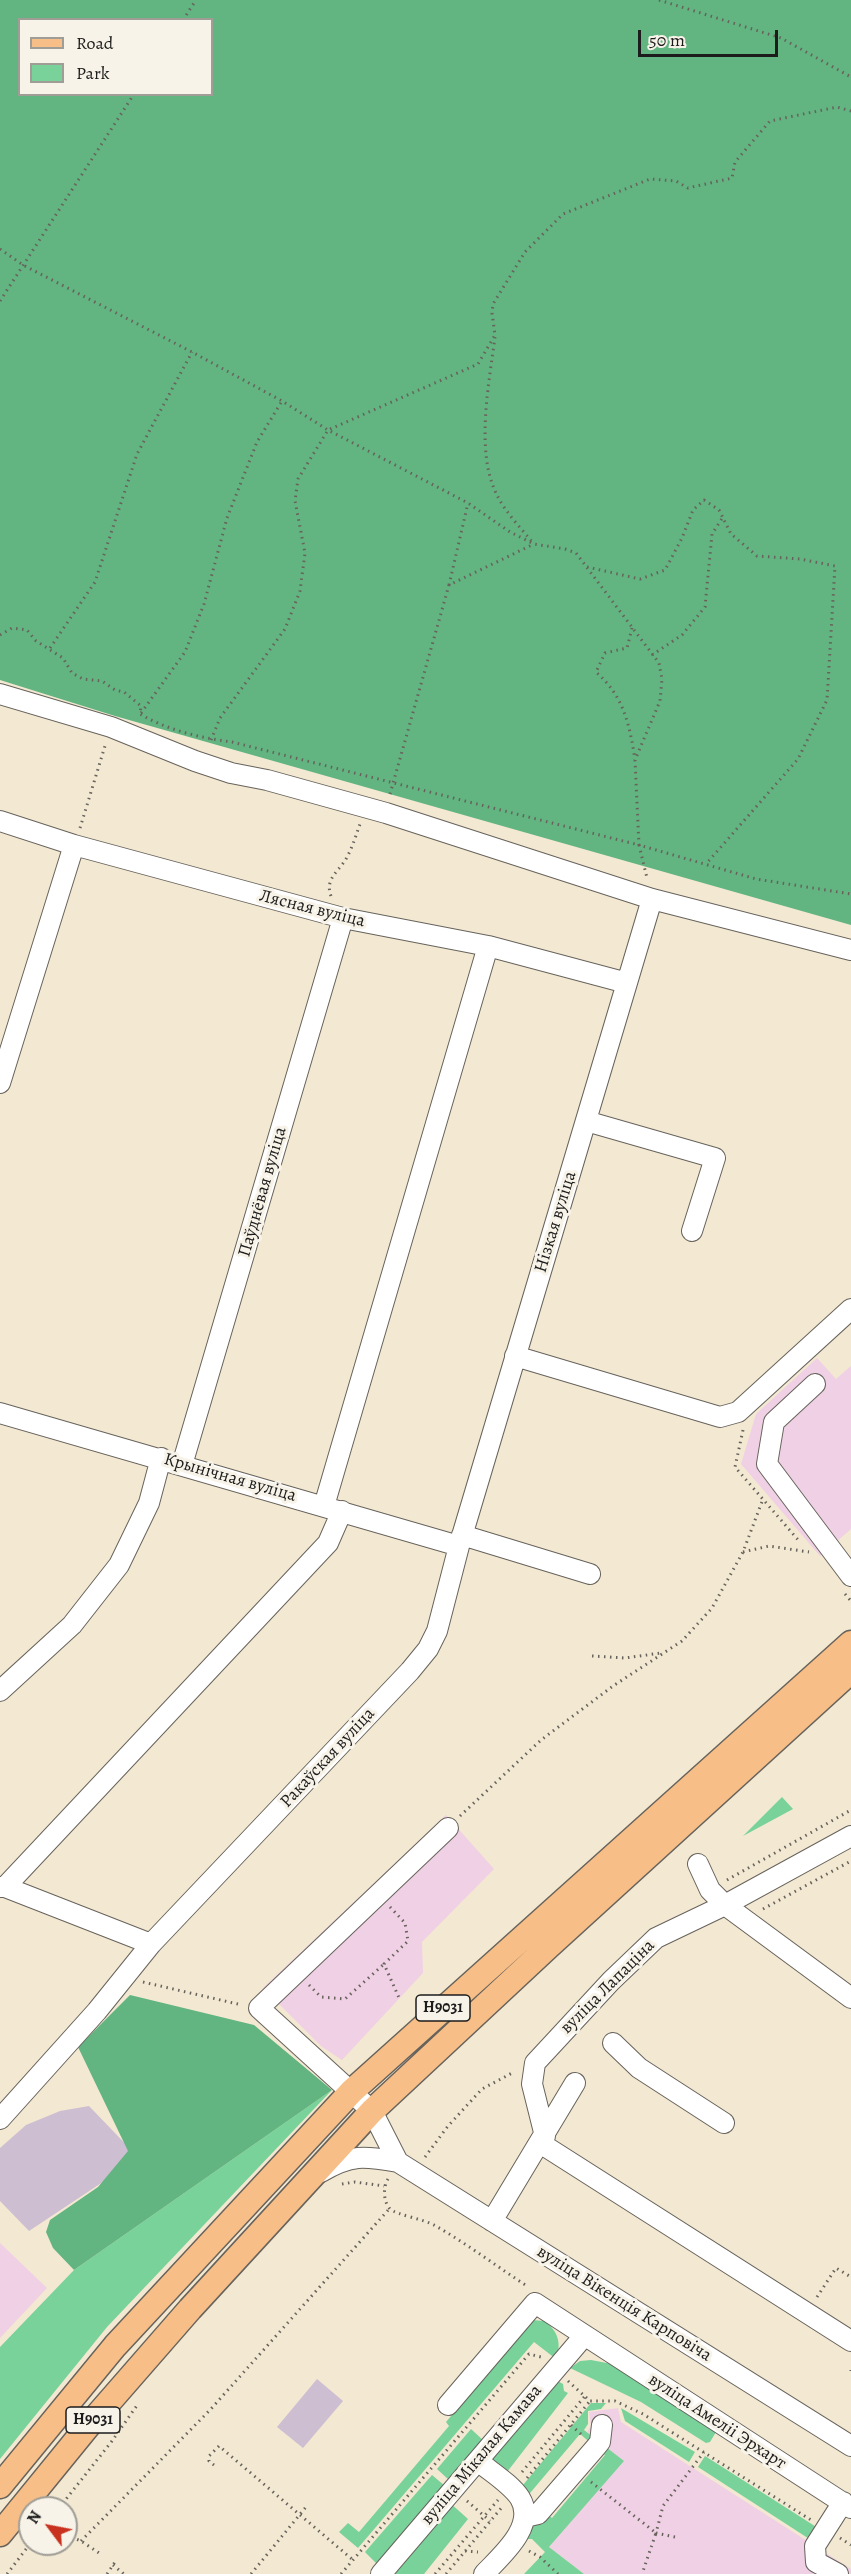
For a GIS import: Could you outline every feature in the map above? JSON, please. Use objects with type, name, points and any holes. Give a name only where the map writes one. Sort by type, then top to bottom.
[{"type":"main road","name":"Н9031","points":[[0,2486],[115,2346],[352,2091],[851,1642]]},
{"type":"main road","name":"Н9031","points":[[0,2534],[88,2426],[190,2309],[372,2111],[851,1671]]},
{"type":"main road","points":[[290,2158],[312,2177]]},
{"type":"street","points":[[0,694],[111,727],[213,767],[386,813],[652,899],[851,950]]},
{"type":"street","name":"Лясная вуліца","points":[[0,821],[74,845],[343,918],[488,946],[627,983]]},
{"type":"street","points":[[0,1083],[74,845]]},
{"type":"street","name":"Нізкая вуліца","points":[[461,1541],[652,899]]},
{"type":"street","name":"Паўднёвая вуліца","points":[[182,1465],[343,918]]},
{"type":"street","points":[[151,1944],[2,1887],[328,1543],[333,1509],[488,946]]},
{"type":"street","points":[[586,1121],[715,1158],[692,1231]]},
{"type":"street","points":[[515,1356],[720,1417],[738,1412],[851,1309]]},
{"type":"street","points":[[815,1384],[774,1422],[767,1464],[851,1576]]},
{"type":"street","points":[[742,1408],[774,1422]]},
{"type":"street","name":"Крынічная вуліца","points":[[0,1413],[333,1509],[590,1574]]},
{"type":"street","points":[[0,1691],[72,1625],[119,1565],[149,1503],[161,1458]]},
{"type":"street","name":"Ракаўская вуліца","points":[[0,2119],[90,2019],[151,1944],[410,1671],[428,1649],[437,1631],[461,1541]]},
{"type":"street","points":[[398,2162],[372,2111],[259,2008],[448,1828]]},
{"type":"street","name":"вуліца Лапаціна","points":[[535,2062],[611,1981],[656,1938],[733,1910],[851,1836]]},
{"type":"street","points":[[698,1864],[710,1890],[733,1910],[851,1998]]},
{"type":"street","points":[[613,2043],[639,2068],[724,2123]]},
{"type":"street","points":[[535,2062],[532,2084],[542,2139],[851,2341]]},
{"type":"street","points":[[492,2221],[574,2083]]},
{"type":"street","points":[[312,2177],[341,2160],[362,2157],[398,2162]]},
{"type":"street","name":"вуліца Вікенція Карповіча","points":[[398,2162],[464,2193],[492,2221],[851,2446]]},
{"type":"street","name":"вуліца Амеліі Эрхарт","points":[[448,2405],[535,2303],[847,2505]]},
{"type":"street","name":"вуліца Мікалая Камава","points":[[381,2574],[584,2336]]},
{"type":"street","points":[[525,2517],[538,2514],[600,2442],[602,2425]]},
{"type":"street","points":[[478,2461],[522,2500],[525,2517],[523,2526],[512,2542],[484,2574]]},
{"type":"street","points":[[838,2574],[816,2562],[815,2546],[847,2505]]},
{"type":"path","points":[[184,18],[196,0]]},
{"type":"path","points":[[659,0],[781,38],[851,77]]},
{"type":"path","points":[[0,301],[133,96]]},
{"type":"path","points":[[534,544],[497,497],[488,476],[484,455],[495,335],[493,304],[525,252],[563,214],[650,179],[676,181],[688,188],[732,178],[735,162],[770,121],[837,107],[851,111]]},
{"type":"path","points":[[0,249],[23,266],[192,352],[282,401],[328,430],[468,503],[510,532],[534,544],[576,553],[659,663],[662,679],[660,701],[635,760]]},
{"type":"path","points":[[211,740],[220,718],[285,629],[300,591],[305,553],[295,501],[298,479],[328,430],[478,364],[495,335]]},
{"type":"path","points":[[50,648],[95,582],[137,454],[192,352]]},
{"type":"path","points":[[140,714],[184,652],[204,604],[231,507],[257,442],[282,401]]},
{"type":"path","points":[[585,567],[640,579],[665,570],[682,538],[693,510],[704,500],[719,510],[731,534],[757,556],[800,559],[835,566],[827,700],[798,759],[706,864]]},
{"type":"path","points":[[386,813],[392,783],[449,585],[468,503]]},
{"type":"path","points":[[652,655],[682,635],[705,607],[712,534],[723,517]]},
{"type":"path","points":[[449,585],[534,544]]},
{"type":"path","points":[[0,635],[12,628],[27,630],[36,641],[63,658],[72,673],[82,679],[102,681],[134,699],[141,706],[140,714]]},
{"type":"path","points":[[632,628],[627,648],[605,653],[596,672],[612,686],[630,725],[635,760],[639,845],[652,899]]},
{"type":"path","points":[[140,714],[154,722],[211,740],[232,742],[639,845],[756,879],[851,893]]},
{"type":"path","points":[[74,845],[111,727]]},
{"type":"path","points":[[343,918],[329,890],[331,879],[345,861],[355,841],[364,807]]},
{"type":"path","points":[[448,1828],[541,1740],[613,1686],[682,1641],[712,1608],[743,1552],[763,1499]]},
{"type":"path","points":[[743,1552],[769,1546],[809,1552]]},
{"type":"path","points":[[592,1656],[625,1658],[664,1653]]},
{"type":"path","points":[[710,1890],[851,1810]]},
{"type":"path","points":[[733,1910],[766,1908],[851,1861]]},
{"type":"path","points":[[297,1972],[321,1997],[345,2000],[384,1964],[408,1941],[405,1923],[378,1895]]},
{"type":"path","points":[[384,1964],[400,2000]]},
{"type":"path","points":[[124,1977],[259,2008]]},
{"type":"path","points":[[422,2161],[448,2126],[482,2089],[535,2062]]},
{"type":"path","points":[[384,2186],[386,2202],[392,2211],[416,2217],[434,2225],[534,2291]]},
{"type":"path","points":[[81,2541],[210,2410],[390,2208]]},
{"type":"path","points":[[815,2302],[836,2268],[851,2277]]},
{"type":"path","points":[[341,2574],[529,2354],[540,2355],[590,2401],[615,2401],[643,2414],[851,2545]]},
{"type":"path","points":[[214,2465],[209,2461],[209,2456],[219,2445],[353,2560]]},
{"type":"path","points":[[642,2574],[663,2505],[704,2452]]},
{"type":"path","points":[[587,2479],[656,2533],[675,2537]]},
{"type":"path","points":[[251,2574],[306,2507]]},
{"type":"path","points":[[78,2540],[99,2553]]},
{"type":"path","points":[[7,2574],[21,2556]]},
{"type":"path","points":[[107,2574],[117,2559]]},
{"type":"path","points":[[113,2565],[124,2574]]},
{"type":"shaded area","points":[[817,1358],[836,1379],[851,1366],[851,1529],[820,1556],[741,1464],[756,1414]]},
{"type":"shaded area","points":[[446,1815],[494,1869],[422,1942],[423,1973],[342,2060],[321,2046],[263,1988]]},
{"type":"shaded area","points":[[89,2106],[139,2158],[29,2231],[0,2201],[0,2148],[26,2125],[60,2111]]},
{"type":"shaded area","points":[[0,2243],[47,2288],[0,2338]]},
{"type":"shaded area","points":[[317,2379],[343,2401],[303,2448],[277,2427]]},
{"type":"shaded area","points":[[618,2408],[621,2422],[851,2569],[851,2574],[584,2574],[549,2547],[623,2461],[587,2432],[591,2426],[589,2412]]},
{"type":"green space","points":[[0,0],[851,0],[851,925],[115,716],[0,680]]},
{"type":"green space","points":[[782,1797],[793,1809],[743,1836]]},
{"type":"green space","points":[[130,1995],[254,2025],[332,2090],[74,2270],[53,2248],[46,2232],[50,2220],[98,2187],[128,2151],[78,2047]]},
{"type":"green space","points":[[332,2090],[107,2327],[0,2459],[0,2347],[74,2270]]},
{"type":"green space","points":[[532,2320],[544,2321],[556,2333],[559,2348],[556,2359],[534,2342],[358,2548],[339,2532],[348,2523],[359,2532],[449,2426],[446,2422]]},
{"type":"green space","points":[[591,2360],[612,2364],[716,2432],[710,2442],[706,2443],[641,2402],[570,2368],[580,2361]]},
{"type":"green space","points":[[556,2380],[563,2384],[564,2391],[568,2393],[504,2476],[492,2461],[493,2456]]},
{"type":"green space","points":[[591,2403],[606,2403],[601,2409],[588,2411],[588,2424],[584,2430],[624,2461],[549,2547],[584,2574],[524,2574],[545,2552],[532,2539],[518,2539],[544,2511],[552,2518],[605,2455],[580,2434],[525,2499],[518,2491]]},
{"type":"green space","points":[[621,2408],[695,2452],[689,2462],[625,2421]]},
{"type":"green space","points":[[471,2429],[484,2441],[449,2480],[437,2469]]},
{"type":"green space","points":[[705,2456],[821,2530],[814,2542],[698,2467]]},
{"type":"green space","points":[[432,2475],[445,2486],[377,2564],[365,2552]]},
{"type":"green space","points":[[449,2502],[468,2519],[424,2574],[390,2574]]}]
